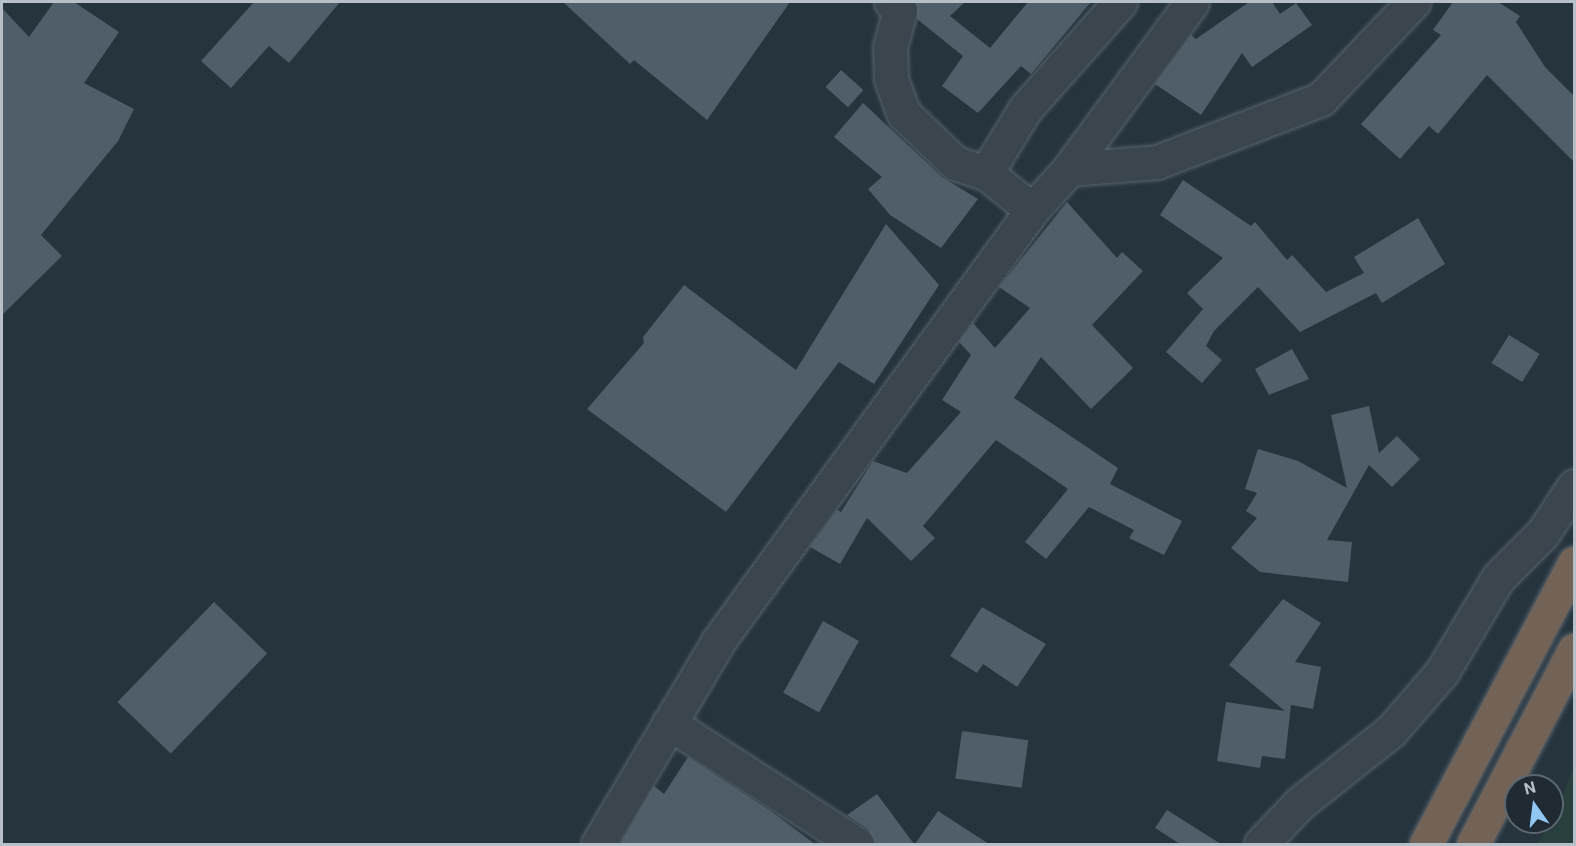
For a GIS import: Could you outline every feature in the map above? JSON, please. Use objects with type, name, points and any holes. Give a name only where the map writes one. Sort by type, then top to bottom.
[{"type":"highway","points":[[1426,844],[1575,563]]},
{"type":"highway","points":[[1473,844],[1575,650]]},
{"type":"street","points":[[891,2],[900,10],[890,47],[891,79],[904,114],[955,163],[986,173],[1032,210]]},
{"type":"street","points":[[986,173],[1025,109],[1120,2]]},
{"type":"street","points":[[598,844],[719,640],[1032,210],[1069,169],[1192,2]]},
{"type":"street","points":[[1069,169],[1157,162],[1321,99],[1413,2]]},
{"type":"street","points":[[1261,844],[1300,803],[1391,731],[1442,672],[1498,578],[1543,533],[1575,486]]},
{"type":"street","points":[[669,723],[857,844]]},
{"type":"green space","points":[[1574,767],[1574,844],[1536,844],[1543,834],[1564,834],[1564,792]]},
{"type":"building","points":[[54,2],[74,2],[119,32],[84,83],[134,109],[118,141],[41,235],[62,256],[2,315],[2,8],[29,37]]},
{"type":"building","points":[[254,2],[340,2],[289,63],[269,46],[231,88],[201,61]]},
{"type":"building","points":[[563,2],[790,2],[707,120],[634,60],[630,64]]},
{"type":"building","points":[[916,2],[965,2],[950,16],[990,48],[1028,2],[1091,2],[1031,74],[1021,66],[978,113],[942,86],[963,56],[917,19]]},
{"type":"building","points":[[1249,2],[1272,2],[1280,14],[1296,3],[1312,25],[1252,67],[1242,53],[1201,115],[1155,84],[1191,35],[1196,39]]},
{"type":"building","points":[[1453,2],[1498,2],[1520,16],[1516,22],[1545,67],[1575,97],[1575,163],[1487,75],[1438,134],[1429,126],[1400,159],[1361,124],[1441,35],[1433,30]]},
{"type":"building","points":[[841,70],[863,90],[848,107],[826,87]]},
{"type":"building","points":[[863,103],[942,177],[978,199],[941,248],[890,215],[868,189],[882,177],[834,137]]},
{"type":"building","points":[[1183,180],[1251,226],[1255,222],[1287,260],[1292,255],[1326,292],[1364,273],[1354,257],[1418,218],[1445,264],[1382,303],[1376,293],[1300,332],[1258,287],[1214,331],[1206,346],[1222,360],[1202,383],[1166,352],[1203,309],[1187,293],[1223,258],[1160,215]]},
{"type":"building","points":[[1067,202],[1117,258],[1122,252],[1143,271],[1092,325],[1133,368],[1091,409],[1041,357],[1014,398],[1118,468],[1110,484],[1182,521],[1164,555],[1129,538],[1134,530],[1089,507],[1046,559],[1025,542],[1068,489],[996,440],[923,526],[935,538],[911,561],[867,518],[840,564],[810,547],[837,510],[841,512],[873,461],[907,473],[961,412],[942,400],[971,355],[959,342],[973,323],[995,348],[1030,308],[999,287]]},
{"type":"building","points":[[886,224],[939,285],[874,384],[839,362],[726,512],[587,409],[644,343],[643,337],[684,285],[796,370]]},
{"type":"building","points":[[1509,335],[1540,354],[1522,382],[1492,363]]},
{"type":"building","points":[[1292,349],[1309,379],[1269,395],[1255,369]]},
{"type":"building","points":[[1369,406],[1379,453],[1397,436],[1420,459],[1392,487],[1369,465],[1327,540],[1352,542],[1348,582],[1260,572],[1231,548],[1257,518],[1246,511],[1257,493],[1245,489],[1258,449],[1298,461],[1347,488],[1331,415]]},
{"type":"building","points":[[1283,599],[1321,623],[1295,662],[1321,667],[1313,709],[1291,705],[1285,759],[1262,756],[1260,768],[1217,761],[1226,702],[1285,711],[1229,665]]},
{"type":"building","points":[[214,602],[267,653],[171,753],[117,702]]},
{"type":"building","points":[[982,607],[1046,644],[1017,687],[983,664],[977,673],[950,656]]},
{"type":"building","points":[[823,621],[859,641],[819,713],[783,693]]},
{"type":"building","points":[[962,731],[1028,740],[1022,788],[955,779]]},
{"type":"building","points":[[688,757],[772,812],[815,844],[620,844],[654,786],[664,794]]},
{"type":"building","points":[[877,794],[914,844],[876,844],[868,829],[847,815]]},
{"type":"building","points":[[1167,810],[1221,844],[1180,844],[1155,828]]},
{"type":"building","points":[[938,811],[989,844],[915,844]]}]
